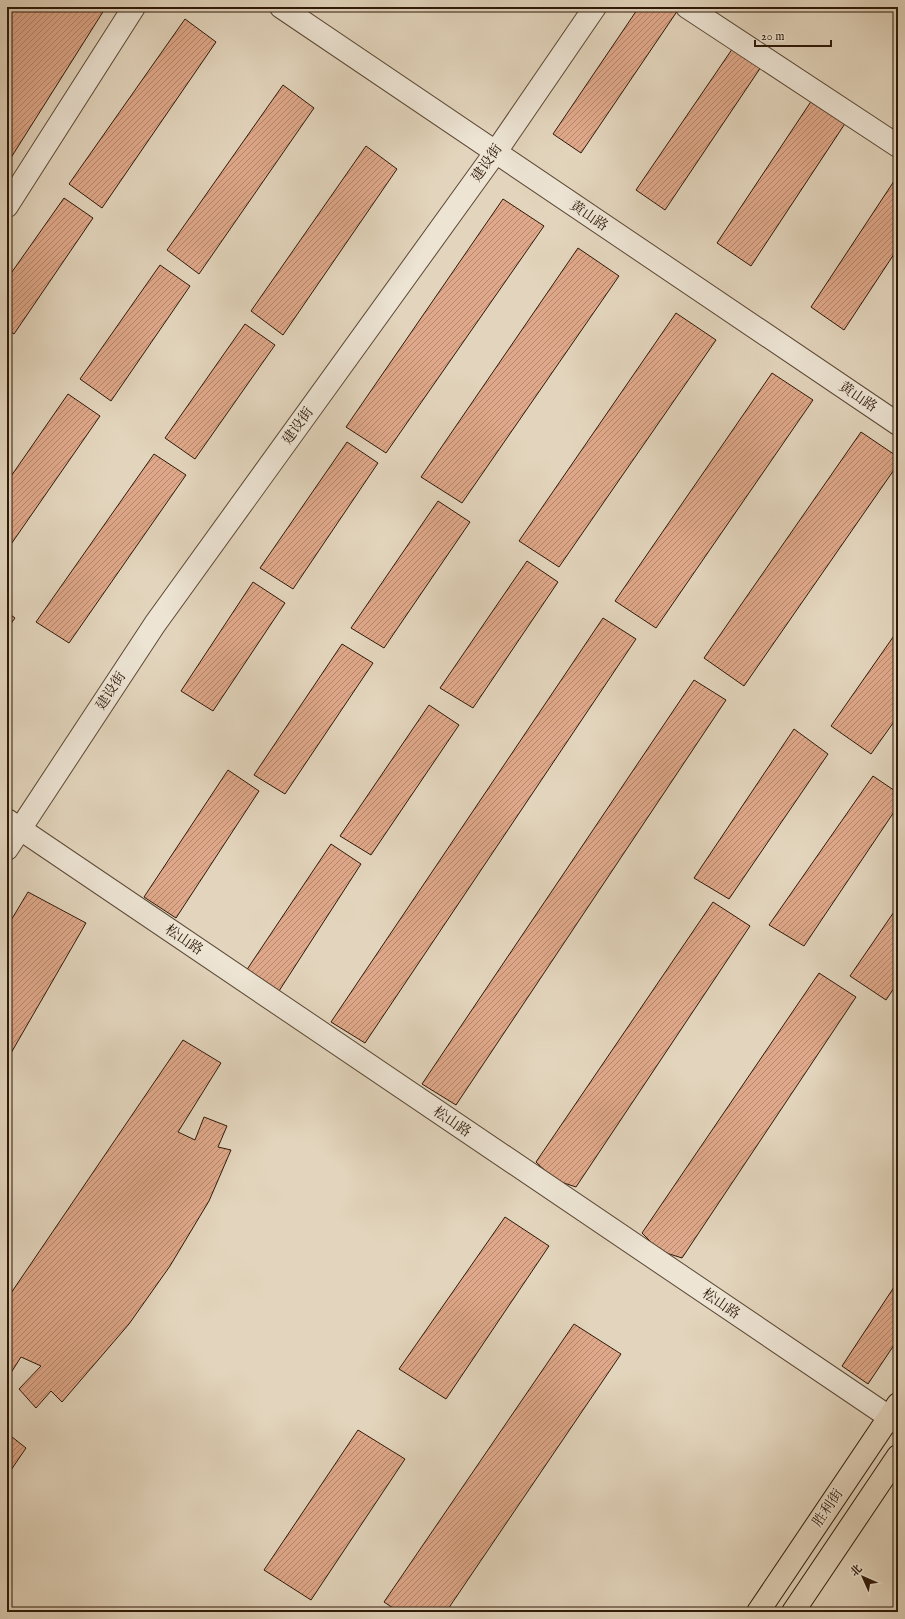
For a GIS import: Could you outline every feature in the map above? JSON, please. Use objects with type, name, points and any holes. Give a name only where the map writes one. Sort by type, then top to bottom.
[{"type":"main road","name":"胜利街","points":[[758,1612],[895,1415]]},
{"type":"main road","name":"胜利街","points":[[793,1612],[898,1456]]},
{"type":"street","points":[[7,206],[134,7]]},
{"type":"street","name":"黄山路","points":[[281,7],[898,424]]},
{"type":"street","name":"建设街","points":[[7,849],[14,825],[155,624],[495,152],[595,7]]},
{"type":"street","points":[[687,7],[898,146]]},
{"type":"street","name":"松山路","points":[[14,825],[895,1415]]},
{"type":"building","points":[[7,7],[106,7],[7,164]]},
{"type":"building","points":[[639,7],[680,7],[581,153],[553,134]]},
{"type":"building","points":[[185,19],[216,42],[102,208],[69,184]]},
{"type":"building","points":[[737,42],[765,61],[665,210],[636,190]]},
{"type":"building","points":[[283,85],[314,108],[199,274],[167,250]]},
{"type":"building","points":[[816,94],[850,116],[751,266],[717,243]]},
{"type":"building","points":[[366,146],[397,169],[283,335],[251,311]]},
{"type":"building","points":[[898,175],[898,248],[844,330],[811,307]]},
{"type":"building","points":[[64,198],[93,218],[14,334],[7,329],[7,279]]},
{"type":"building","points":[[503,199],[544,226],[386,453],[346,427]]},
{"type":"building","points":[[578,248],[619,276],[462,503],[421,477]]},
{"type":"building","points":[[160,265],[190,286],[111,401],[80,379]]},
{"type":"building","points":[[676,313],[716,340],[559,567],[519,541]]},
{"type":"building","points":[[245,324],[275,345],[195,459],[165,438]]},
{"type":"building","points":[[772,373],[813,400],[656,628],[615,601]]},
{"type":"building","points":[[68,394],[100,416],[7,550],[7,482]]},
{"type":"building","points":[[861,432],[898,457],[898,464],[744,686],[704,658]]},
{"type":"building","points":[[347,442],[378,463],[293,589],[260,568]]},
{"type":"building","points":[[154,454],[186,475],[69,643],[36,622]]},
{"type":"building","points":[[438,501],[470,522],[384,648],[351,628]]},
{"type":"building","points":[[527,561],[558,582],[473,708],[440,688]]},
{"type":"building","points":[[253,582],[285,603],[213,711],[181,691]]},
{"type":"building","points":[[7,612],[15,618],[7,629]]},
{"type":"building","points":[[603,618],[636,639],[365,1043],[331,1022]]},
{"type":"building","points":[[898,630],[898,716],[871,754],[831,726]]},
{"type":"building","points":[[342,644],[373,663],[285,794],[254,775]]},
{"type":"building","points":[[694,680],[726,700],[456,1105],[422,1084]]},
{"type":"building","points":[[429,705],[459,725],[371,855],[340,836]]},
{"type":"building","points":[[794,729],[828,754],[729,899],[694,878]]},
{"type":"building","points":[[228,770],[259,791],[176,918],[144,897]]},
{"type":"building","points":[[873,776],[898,793],[898,806],[804,946],[769,925]]},
{"type":"building","points":[[331,844],[361,864],[279,991],[246,971]]},
{"type":"building","points":[[28,892],[86,923],[7,1060],[7,927]]},
{"type":"building","points":[[713,902],[750,926],[576,1187],[555,1180],[536,1162]]},
{"type":"building","points":[[898,906],[898,982],[886,1000],[850,976]]},
{"type":"building","points":[[819,973],[856,997],[682,1258],[660,1251],[642,1233]]},
{"type":"building","points":[[183,1040],[221,1063],[178,1132],[195,1140],[204,1117],[227,1126],[218,1147],[231,1150],[209,1201],[170,1266],[129,1324],[62,1402],[51,1391],[36,1408],[19,1389],[41,1366],[21,1357],[7,1379],[7,1299]]},
{"type":"building","points":[[505,1217],[549,1246],[446,1399],[399,1369]]},
{"type":"building","points":[[898,1281],[898,1339],[868,1384],[842,1366]]},
{"type":"building","points":[[574,1324],[621,1354],[446,1612],[399,1612],[384,1602]]},
{"type":"building","points":[[358,1430],[405,1459],[311,1600],[264,1570]]},
{"type":"building","points":[[7,1433],[26,1448],[7,1476]]}]
